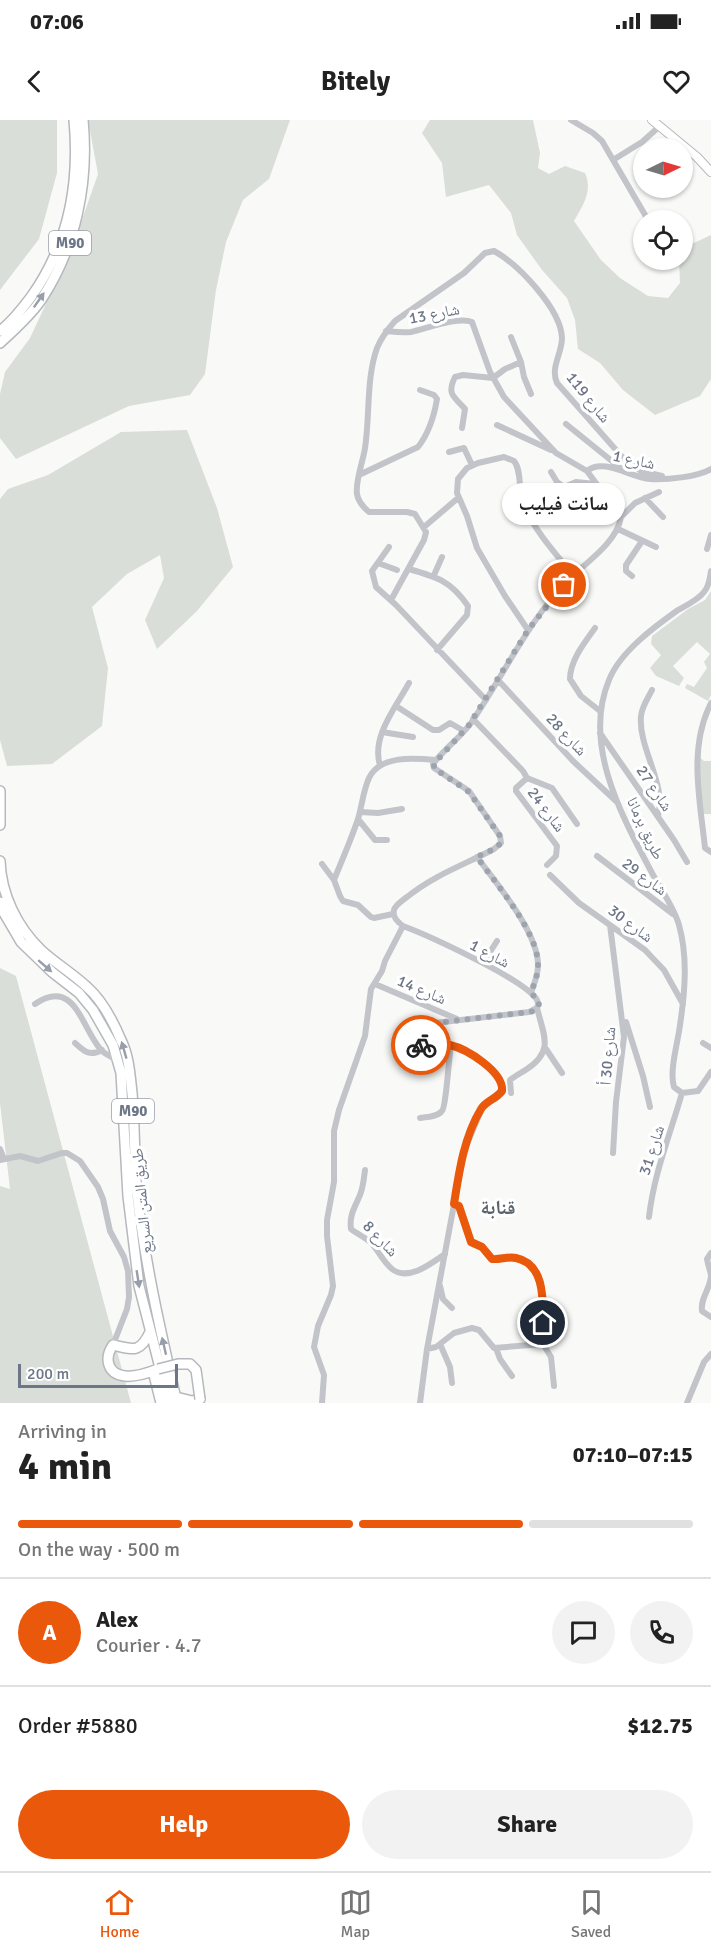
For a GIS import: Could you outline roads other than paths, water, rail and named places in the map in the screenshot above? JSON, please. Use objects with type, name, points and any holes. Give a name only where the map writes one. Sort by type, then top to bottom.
[{"type":"highway","name":"M90","points":[[0,331],[22,308],[43,280],[63,237],[74,186],[76,156],[74,120]]},
{"type":"highway","name":"M90","points":[[0,343],[40,301],[70,245],[82,191],[85,164],[83,120]]},
{"type":"highway","points":[[0,791],[0,825]]},
{"type":"highway","name":"طريق المتن السريع","points":[[0,861],[3,887],[11,909],[23,929],[41,950],[88,987],[110,1016],[123,1042],[130,1071],[137,1190],[143,1244],[174,1401]]},
{"type":"highway","name":"طريق المتن السريع","points":[[0,902],[21,942],[36,958],[79,993],[93,1010],[107,1033],[118,1061],[123,1103],[128,1196],[141,1293],[150,1332],[174,1401]]},
{"type":"highway","points":[[150,1332],[145,1344],[140,1348],[128,1349],[113,1345],[109,1351],[108,1365],[116,1373],[126,1376],[178,1364],[190,1364],[196,1370],[195,1401],[174,1401]]},
{"type":"highway","points":[[156,1370],[160,1403]]},
{"type":"main road","points":[[652,120],[697,157],[711,172]]},
{"type":"street","points":[[571,120],[602,141],[643,210]]},
{"type":"street","points":[[613,160],[642,142],[660,126]]},
{"type":"street","name":"شارع 119","points":[[387,331],[395,321],[464,273],[488,251],[494,251],[510,262],[543,298],[558,321],[562,336],[554,370],[557,383],[624,459],[641,471],[670,478]]},
{"type":"street","name":"شارع 13","points":[[424,527],[412,513],[369,512],[357,495],[357,484],[365,448],[372,369],[377,349],[387,331],[403,333],[472,321],[493,378],[515,411],[556,453],[587,471]]},
{"type":"street","points":[[511,337],[531,394]]},
{"type":"street","points":[[462,428],[465,410],[452,396],[453,380],[459,375],[493,378],[521,362]]},
{"type":"street","points":[[360,475],[417,447],[428,433],[437,399],[434,395],[420,390]]},
{"type":"street","points":[[566,423],[626,472]]},
{"type":"street","points":[[497,425],[556,453]]},
{"type":"street","points":[[449,452],[464,448],[472,465]]},
{"type":"street","points":[[528,630],[477,548],[467,516],[458,498],[458,479],[463,471],[472,465],[504,457],[514,461],[518,469],[520,496],[530,517],[573,575]]},
{"type":"street","name":"شارع 1","points":[[621,517],[587,471],[592,467],[600,465],[652,480],[691,476],[711,469]]},
{"type":"street","points":[[551,472],[557,482],[564,487],[576,482],[595,484]]},
{"type":"street","points":[[322,864],[334,880],[341,899],[358,905],[375,918],[393,914],[397,905],[431,879],[494,849],[501,843],[500,836],[469,792],[434,768],[434,764],[473,719],[528,630],[573,575],[607,545],[618,529],[621,517],[635,503],[659,492]]},
{"type":"street","points":[[391,600],[425,537],[424,527],[458,498]]},
{"type":"street","points":[[645,498],[663,517]]},
{"type":"street","points":[[618,529],[656,548]]},
{"type":"street","points":[[707,549],[711,535]]},
{"type":"street","points":[[632,576],[627,571],[626,565],[642,541]]},
{"type":"street","points":[[389,547],[372,571],[374,582],[486,700]]},
{"type":"street","points":[[434,575],[442,557]]},
{"type":"street","points":[[378,563],[397,570]]},
{"type":"street","points":[[409,569],[434,575],[446,582],[468,606],[467,615],[437,650]]},
{"type":"street","name":"طريق برمانا","points":[[682,1093],[674,1088],[673,1082],[685,981],[683,947],[676,917],[643,855],[606,768],[599,732],[600,711],[608,681],[621,659],[636,643],[677,611],[704,594],[711,571]]},
{"type":"street","points":[[595,628],[579,651],[570,679],[581,696],[600,711]]},
{"type":"street","name":"شارع 28","points":[[498,680],[573,761],[619,803]]},
{"type":"street","points":[[380,765],[377,750],[382,732],[409,683]]},
{"type":"street","points":[[652,690],[641,719],[660,802],[658,816]]},
{"type":"street","points":[[711,703],[705,714],[699,736],[697,774],[705,848],[711,852]]},
{"type":"street","points":[[396,706],[433,730],[439,730],[450,723],[464,731]]},
{"type":"street","name":"شارع 24","points":[[473,719],[527,778],[516,788],[516,791],[557,846],[556,856],[547,866]]},
{"type":"street","points":[[382,732],[413,737]]},
{"type":"street","name":"شارع 27","points":[[599,732],[687,862]]},
{"type":"street","points":[[334,880],[359,816],[369,778],[375,769],[380,765],[411,758],[436,760]]},
{"type":"street","points":[[527,778],[552,788],[577,824]]},
{"type":"street","points":[[359,816],[402,809]]},
{"type":"street","points":[[359,816],[375,840],[387,840]]},
{"type":"street","name":"شارع 29","points":[[597,856],[676,917]]},
{"type":"street","points":[[477,857],[517,913],[532,941],[538,966],[531,993],[538,1000],[537,1008],[546,1049],[562,1073]]},
{"type":"street","name":"شارع 30","points":[[550,874],[579,903],[639,944],[664,970],[683,1005]]},
{"type":"street","name":"شارع 1","points":[[393,914],[403,926],[483,963],[531,993]]},
{"type":"street","name":"شارع 30 أ","points":[[610,925],[624,1037],[616,1102],[614,1153]]},
{"type":"street","points":[[322,1403],[324,1375],[314,1347],[318,1326],[333,1286],[327,1248],[327,1220],[334,1182],[334,1131],[365,1036],[370,994],[403,926]]},
{"type":"street","points":[[483,963],[497,941]]},
{"type":"street","name":"شارع 14","points":[[375,984],[459,1020]]},
{"type":"street","points":[[35,1004],[53,996],[69,1000],[102,1050],[118,1061]]},
{"type":"street","points":[[621,1007],[643,1076],[650,1107]]},
{"type":"street","points":[[420,1403],[427,1349],[464,1151],[476,1118],[483,1107],[498,1097],[502,1086],[498,1076],[468,1052],[452,1046],[422,1046],[417,1042],[420,1034],[428,1026],[443,1021],[529,1012],[537,1008]]},
{"type":"street","points":[[75,1043],[88,1054],[95,1054],[102,1050]]},
{"type":"street","points":[[703,1043],[711,1048]]},
{"type":"street","points":[[420,1118],[436,1116],[443,1111],[452,1046]]},
{"type":"street","points":[[511,1093],[510,1080],[537,1061],[546,1049]]},
{"type":"street","points":[[682,1093],[692,1093],[700,1089],[711,1072]]},
{"type":"street","name":"شارع 31","points":[[649,1216],[658,1166],[682,1093]]},
{"type":"street","points":[[0,1149],[2,1159],[20,1156],[38,1161],[68,1153],[80,1161],[98,1187],[110,1231],[124,1257],[128,1270],[127,1308],[113,1345]]},
{"type":"street","name":"شارع 8","points":[[365,1170],[361,1193],[353,1209],[351,1228],[371,1243],[378,1255],[393,1270],[401,1273],[417,1271],[430,1266],[445,1254]]},
{"type":"street","points":[[454,1204],[459,1206],[473,1244],[482,1247],[492,1259],[519,1258],[533,1268],[543,1294],[543,1344],[551,1357],[554,1386]]},
{"type":"street","points":[[711,1252],[707,1259],[711,1276],[701,1306],[702,1311],[711,1317]]},
{"type":"street","points":[[440,1282],[443,1299],[452,1308]]},
{"type":"street","points":[[427,1349],[440,1344],[454,1333],[472,1328],[479,1330],[496,1348],[500,1359],[512,1376]]},
{"type":"street","points":[[440,1344],[450,1367],[452,1383]]},
{"type":"street","points":[[496,1348],[543,1344]]},
{"type":"street","points":[[687,1403],[704,1362],[711,1354]]},
{"type":"place","name":"سانت فيليب","points":[[564,585]]},
{"type":"district","name":"قنابة","points":[[498,1207]]}]
